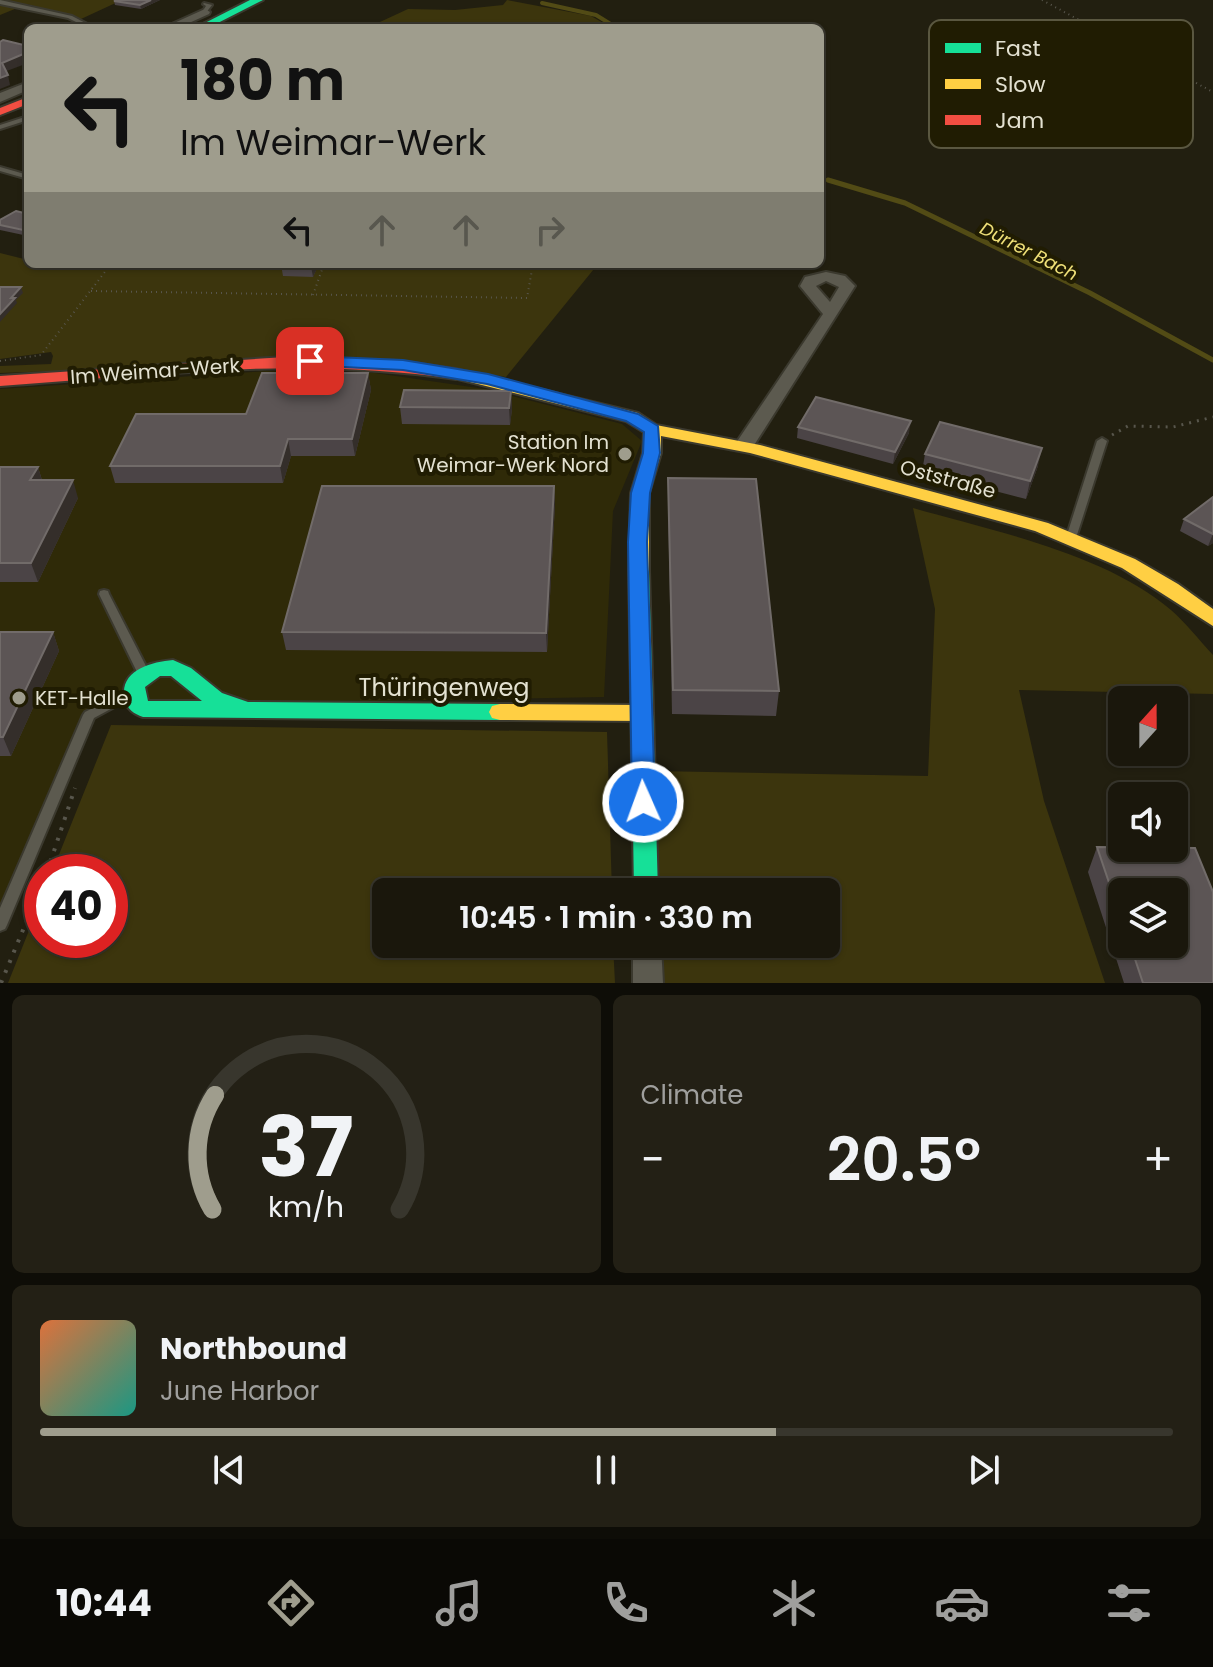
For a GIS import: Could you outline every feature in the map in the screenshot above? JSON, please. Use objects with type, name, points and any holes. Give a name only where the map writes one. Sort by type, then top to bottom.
[{"type":"street","points":[[180,24],[258,0]]},
{"type":"street","points":[[0,84],[17,100]]},
{"type":"street","points":[[744,446],[831,314]]},
{"type":"street","name":"Im Weimar-Werk","points":[[0,381],[267,362],[331,361],[403,365],[488,379],[632,417],[652,430]]},
{"type":"street","points":[[646,878],[638,542],[640,493],[652,453],[652,430]]},
{"type":"street","name":"Oststraße","points":[[652,430],[744,446],[1071,538],[1147,572],[1174,588],[1213,619]]},
{"type":"street","name":"Thüringenweg","points":[[144,674],[182,661],[208,694],[248,710]]},
{"type":"street","points":[[133,692],[134,684],[144,674]]},
{"type":"street","name":"Thüringenweg","points":[[133,692],[136,702],[143,709],[641,713]]},
{"type":"street","points":[[647,958],[648,983]]},
{"type":"lane","points":[[0,2],[70,17],[84,24]]},
{"type":"lane","points":[[0,127],[24,119]]},
{"type":"lane","points":[[0,169],[24,176]]},
{"type":"lane","points":[[1071,538],[1102,441]]},
{"type":"lane","points":[[104,594],[144,674]]},
{"type":"lane","points":[[0,925],[89,715],[133,692]]},
{"type":"path","points":[[1042,0],[1079,20]]},
{"type":"path","points":[[1193,81],[1213,92]]},
{"type":"path","points":[[0,361],[41,355],[108,268]]},
{"type":"path","points":[[313,295],[323,268]]},
{"type":"path","points":[[91,291],[527,298],[532,268]]},
{"type":"path","points":[[1102,441],[1128,426],[1173,427],[1213,417]]},
{"type":"path","points":[[1,983],[24,927]]},
{"type":"shaded area","points":[[0,0],[122,0],[81,19],[27,4],[0,15]]},
{"type":"shaded area","points":[[507,0],[591,16],[605,24],[376,24],[408,9],[455,10],[503,5]]},
{"type":"shaded area","points":[[0,253],[24,259],[24,268],[595,268],[506,377],[386,359],[0,373],[0,366],[51,364],[53,356],[51,352],[0,359]]},
{"type":"shaded area","points":[[267,371],[375,373],[485,389],[622,424],[642,441],[613,511],[604,697],[89,706],[0,908],[0,389]]},
{"type":"shaded area","points":[[913,508],[1048,547],[1115,574],[1145,590],[1171,610],[1213,655],[1213,694],[1188,693],[1188,686],[1108,686],[1108,692],[1019,690],[1044,801],[1105,983],[652,983],[652,958],[840,958],[840,878],[653,878],[654,771],[928,776],[935,609]]},
{"type":"shaded area","points":[[111,725],[607,732],[612,878],[372,878],[372,958],[614,958],[615,983],[8,983],[24,943],[24,958],[128,958],[128,854],[59,854]]},
{"type":"building","points":[[151,0],[140,5],[114,1]]},
{"type":"building","points":[[0,42],[24,45],[24,54],[2,63],[8,75],[0,78]]},
{"type":"building","points":[[16,211],[24,213],[24,230],[0,225],[0,220]]},
{"type":"building","points":[[0,287],[21,287],[0,314]]},
{"type":"building","points":[[262,373],[368,373],[352,439],[288,439],[280,466],[110,466],[136,414],[246,414]]},
{"type":"building","points":[[404,390],[511,391],[509,408],[400,407]]},
{"type":"building","points":[[816,397],[911,421],[895,452],[798,427]]},
{"type":"building","points":[[940,422],[1042,448],[1030,481],[925,454]]},
{"type":"building","points":[[0,467],[38,467],[30,480],[73,480],[31,563],[0,563]]},
{"type":"building","points":[[668,478],[756,479],[779,691],[673,690]]},
{"type":"building","points":[[322,486],[554,486],[546,633],[282,632]]},
{"type":"building","points":[[1213,497],[1213,534],[1184,519]]},
{"type":"building","points":[[0,632],[53,632],[3,737],[0,737]]},
{"type":"building","points":[[1097,847],[1108,847],[1108,862],[1188,862],[1188,848],[1195,848],[1213,892],[1213,983],[1143,983],[1135,958],[1188,958],[1188,878],[1108,880]]},
{"type":"waterway","name":"Dürrer Bach","points":[[542,3],[596,15],[611,24]]},
{"type":"waterway","name":"Dürrer Bach","points":[[828,180],[905,203],[1090,293],[1213,360]]},
{"type":"traffic: fast","points":[[208,24],[258,0]]},
{"type":"traffic: fast","points":[[639,570],[646,878]]},
{"type":"traffic: fast","points":[[248,710],[243,709],[233,706],[214,698],[173,668],[155,669],[134,684],[136,702],[143,709],[500,712]]},
{"type":"traffic: slow","points":[[456,374],[632,417],[652,430],[652,453],[640,493],[639,570]]},
{"type":"traffic: slow","points":[[652,430],[754,448],[1042,527],[1128,564],[1171,588],[1213,619]]},
{"type":"traffic: slow","points":[[500,712],[641,713]]},
{"type":"traffic: jam","points":[[0,112],[24,102]]},
{"type":"traffic: jam","points":[[0,381],[285,362],[342,362],[456,374]]},
{"type":"place","name":"Station Im Weimar-Werk Nord","points":[[625,454]]},
{"type":"place","name":"KET-Halle","points":[[19,698]]},
{"type":"route","points":[[310,361],[403,365],[488,379],[632,417],[652,430],[652,453],[640,493],[638,542],[643,802]]}]
